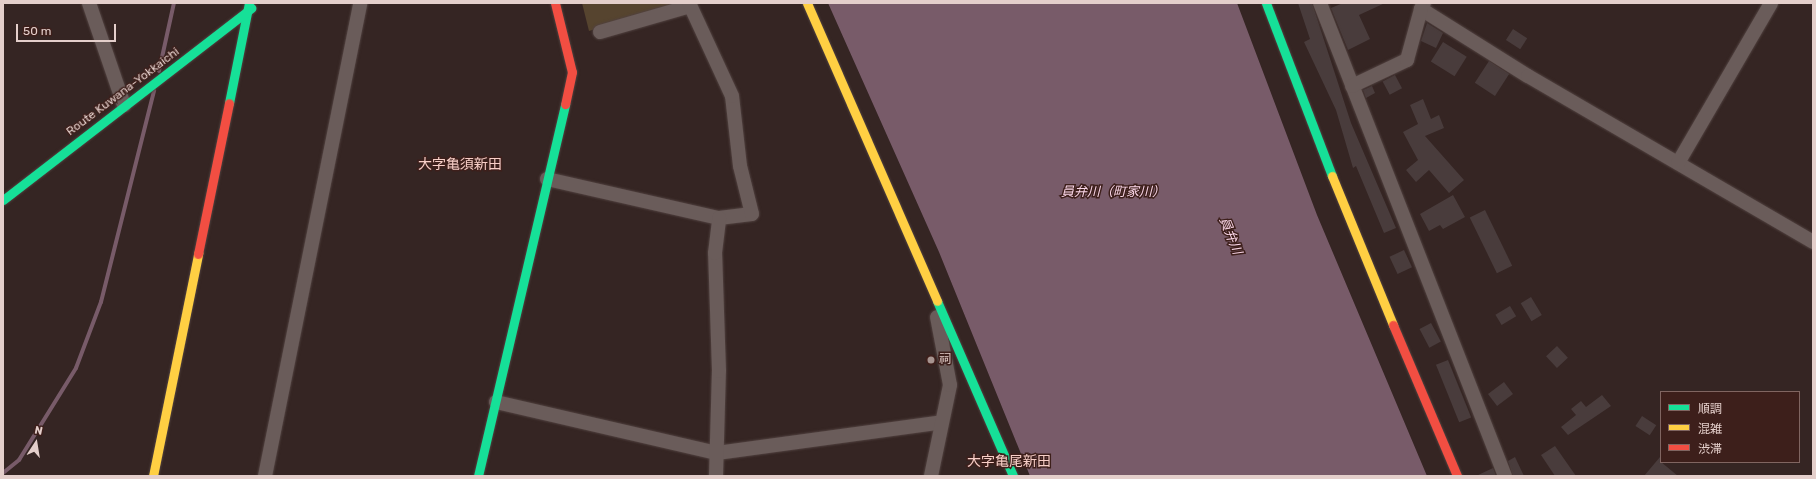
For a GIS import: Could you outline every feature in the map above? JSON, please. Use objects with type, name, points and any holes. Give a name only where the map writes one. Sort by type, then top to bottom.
[{"type":"street","points":[[89,3],[124,105]]},
{"type":"street","name":"Route Kuwana-Yokkaichi","points":[[3,200],[124,105],[164,76],[248,7],[258,3]]},
{"type":"street","points":[[265,476],[360,3]]},
{"type":"street","points":[[478,476],[572,72],[555,3]]},
{"type":"street","points":[[807,3],[934,301],[1013,476]]},
{"type":"street","points":[[1266,3],[1357,241],[1457,476]]},
{"type":"street","points":[[1320,3],[1505,476]]},
{"type":"street","points":[[1678,163],[1771,3]]},
{"type":"street","points":[[547,179],[719,218],[752,214],[740,166],[732,96],[689,4],[600,32]]},
{"type":"street","points":[[1352,86],[1406,60],[1422,6],[1528,76],[1813,242]]},
{"type":"street","points":[[153,476],[248,7]]},
{"type":"street","points":[[716,476],[715,253],[719,218]]},
{"type":"street","points":[[931,476],[950,385],[934,301]]},
{"type":"street","points":[[496,402],[717,453],[942,422]]},
{"type":"shaded area","points":[[582,3],[678,3],[589,31]]},
{"type":"water","name":"員弁川（町家川）","points":[[828,3],[1237,3],[1317,215],[1427,476],[1030,476],[939,252]]},
{"type":"building","points":[[1298,3],[1312,3],[1351,123],[1396,228],[1384,233],[1356,166],[1353,168],[1336,110],[1304,42],[1310,39]]},
{"type":"building","points":[[1343,3],[1385,3],[1359,15],[1370,39],[1348,50],[1331,8]]},
{"type":"building","points":[[1427,23],[1443,33],[1436,48],[1421,41]]},
{"type":"building","points":[[1513,29],[1527,38],[1520,49],[1506,40]]},
{"type":"building","points":[[1443,42],[1467,57],[1455,76],[1431,62]]},
{"type":"building","points":[[1489,61],[1509,74],[1495,96],[1475,83]]},
{"type":"building","points":[[1395,75],[1402,88],[1390,95],[1383,82]]},
{"type":"building","points":[[1372,86],[1375,93],[1366,98],[1363,90]]},
{"type":"building","points":[[1423,99],[1431,119],[1439,115],[1444,128],[1425,136],[1464,180],[1449,193],[1429,170],[1416,182],[1406,170],[1418,160],[1403,132],[1418,124],[1410,105]]},
{"type":"building","points":[[1453,195],[1465,217],[1443,229],[1440,225],[1429,231],[1420,214]]},
{"type":"building","points":[[1485,210],[1512,266],[1497,273],[1470,217]]},
{"type":"building","points":[[1404,250],[1412,267],[1398,274],[1389,257]]},
{"type":"building","points":[[1531,297],[1542,315],[1532,321],[1521,303]]},
{"type":"building","points":[[1510,306],[1516,316],[1502,325],[1495,315]]},
{"type":"building","points":[[1431,323],[1441,342],[1429,348],[1420,329]]},
{"type":"building","points":[[1557,346],[1568,358],[1557,368],[1546,356]]},
{"type":"building","points":[[1448,360],[1471,417],[1459,422],[1436,365]]},
{"type":"building","points":[[1504,382],[1513,394],[1497,406],[1488,394]]},
{"type":"building","points":[[1602,395],[1611,406],[1568,435],[1561,427],[1576,415],[1571,409],[1581,401],[1586,407]]},
{"type":"building","points":[[1642,416],[1656,425],[1650,435],[1635,426]]},
{"type":"building","points":[[1555,446],[1576,476],[1555,476],[1541,455]]},
{"type":"building","points":[[1515,457],[1524,476],[1513,476],[1508,461]]},
{"type":"building","points":[[1660,457],[1660,463],[1662,463],[1678,476],[1644,476]]},
{"type":"building","points":[[1493,468],[1496,476],[1476,476]]},
{"type":"waterway","points":[[159,71],[174,3]]},
{"type":"waterway","points":[[3,473],[19,460],[76,368],[101,302],[154,91]]},
{"type":"traffic: fast","points":[[229,103],[249,3]]},
{"type":"traffic: fast","points":[[1266,3],[1332,176]]},
{"type":"traffic: fast","points":[[3,200],[251,8]]},
{"type":"traffic: fast","points":[[478,476],[565,104]]},
{"type":"traffic: fast","points":[[937,301],[1013,476]]},
{"type":"traffic: slow","points":[[807,3],[937,301]]},
{"type":"traffic: slow","points":[[1332,176],[1393,325]]},
{"type":"traffic: slow","points":[[153,476],[198,254]]},
{"type":"traffic: jam","points":[[555,3],[572,72],[565,104]]},
{"type":"traffic: jam","points":[[198,254],[229,103]]},
{"type":"traffic: jam","points":[[1393,325],[1457,476]]},
{"type":"place","name":"祠","points":[[931,360]]},
{"type":"district","name":"大字亀須新田","points":[[460,165]]},
{"type":"district","name":"大字亀尾新田","points":[[1009,462]]},
{"type":"water label","name":"員弁川","points":[[1230,236]]}]
